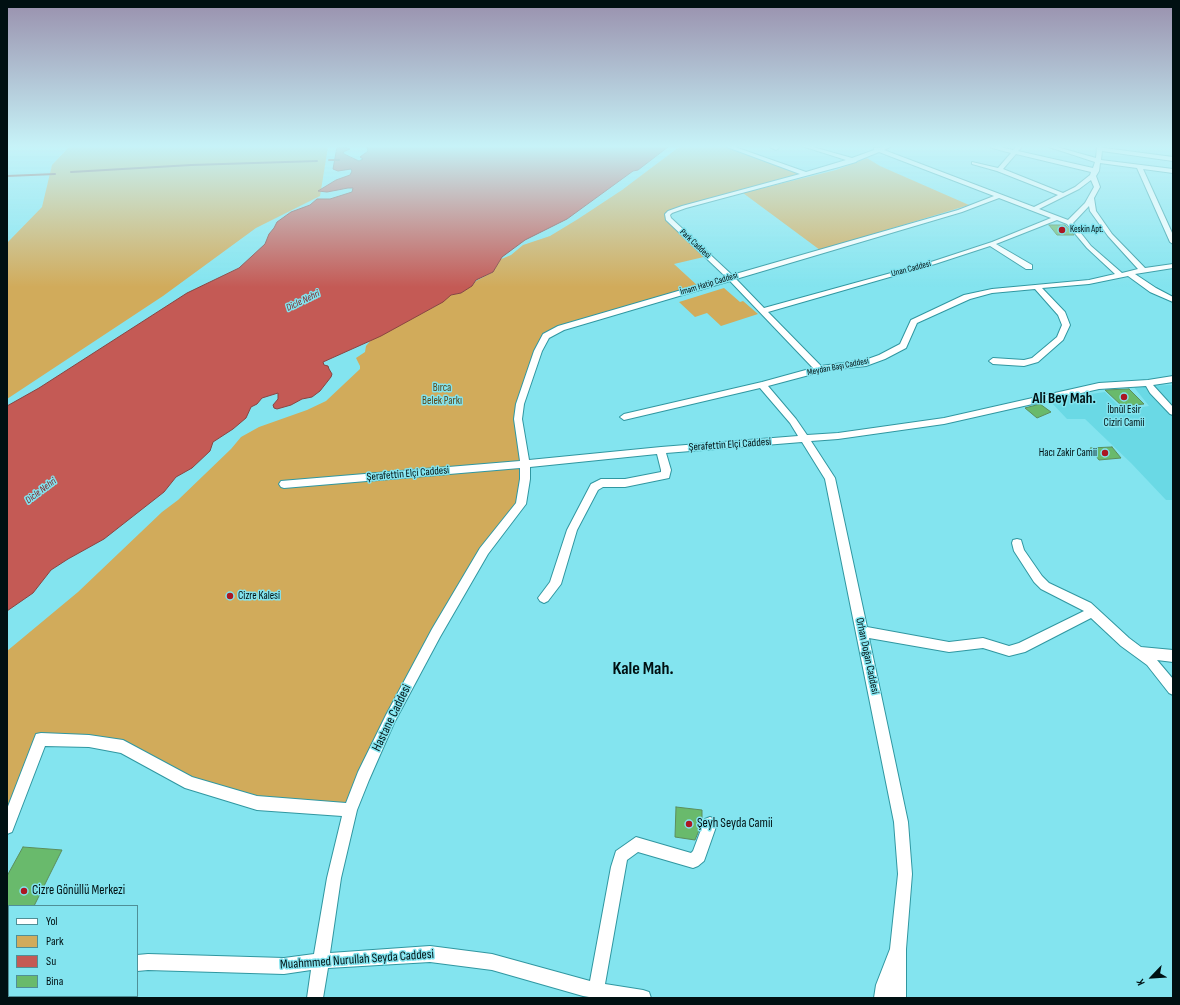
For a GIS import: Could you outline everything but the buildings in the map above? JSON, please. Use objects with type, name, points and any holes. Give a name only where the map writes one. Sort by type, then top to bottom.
[{"type":"street","name":"Park Caddesi","points":[[728,194],[668,213],[668,219],[731,278],[819,369]]},
{"type":"street","points":[[994,194],[1069,223],[1089,247],[1120,275]]},
{"type":"street","points":[[1069,223],[1088,204],[1093,194]]},
{"type":"street","points":[[1151,194],[1173,242]]},
{"type":"street","points":[[1035,209],[1064,195]]},
{"type":"street","name":"İmam Hatip Caddesi","points":[[525,464],[519,434],[518,419],[520,404],[538,351],[546,336],[561,328],[960,211],[1000,196]]},
{"type":"street","points":[[1091,198],[1093,211],[1110,235],[1143,270]]},
{"type":"street","name":"Unan Caddesi","points":[[763,311],[872,279],[934,263],[991,244],[1057,218]]},
{"type":"street","points":[[991,244],[1029,267]]},
{"type":"street","name":"Meydan Başı Caddesi","points":[[624,417],[762,385],[819,369],[866,363],[882,357],[903,346],[914,322],[967,297],[992,291],[1089,282],[1143,270],[1172,267]]},
{"type":"street","points":[[1129,273],[1153,290],[1173,300]]},
{"type":"street","points":[[993,361],[1024,363],[1035,360],[1060,338],[1066,326],[1062,314],[1037,287]]},
{"type":"street","name":"Şerafettin Elçi Caddesi","points":[[284,484],[525,464],[661,450],[804,440],[944,421],[1099,386],[1148,383],[1173,379]]},
{"type":"street","points":[[1148,383],[1153,391],[1173,412]]},
{"type":"street","name":"Orhan Doğan Caddesi","points":[[762,385],[781,406],[830,478],[901,822],[905,874],[898,949],[898,998]]},
{"type":"street","points":[[544,598],[555,584],[572,530],[594,486],[601,483],[625,483],[666,475],[661,450]]},
{"type":"street","name":"Hastane Caddesi","points":[[315,998],[334,878],[350,810],[390,719],[436,633],[484,552],[521,504],[524,490],[525,464]]},
{"type":"street","points":[[1017,543],[1019,551],[1042,582],[1088,607],[1125,642],[1151,661],[1173,688]]},
{"type":"street","points":[[862,632],[949,647],[983,643],[1009,651],[1021,648],[1094,612]]},
{"type":"street","points":[[1139,652],[1173,656]]},
{"type":"street","points":[[7,828],[41,739],[90,741],[123,747],[190,783],[257,803],[350,810]]},
{"type":"street","points":[[596,990],[618,867],[622,856],[636,844],[693,861],[699,856],[710,824]]},
{"type":"street","name":"Orhan Doğan Caddesi","points":[[882,998],[884,985],[898,949]]},
{"type":"street","name":"Muahmmed Nurullah Seyda Caddesi","points":[[138,963],[284,966],[322,961],[430,954],[492,962],[583,988],[643,998]]},
{"type":"shaded area","points":[[1173,385],[1173,500],[1166,500],[1131,463],[1085,419],[1067,419],[1049,400],[1105,392],[1123,410],[1149,406],[1133,386]]},
{"type":"green space","points":[[45,194],[320,194],[320,196],[256,228],[163,296],[7,399],[7,243],[42,207]]},
{"type":"green space","name":"Bırca Belek Parkı","points":[[616,194],[732,194],[684,207],[667,215],[708,256],[674,264],[699,287],[549,333],[520,404],[523,499],[484,551],[436,633],[350,810],[257,803],[190,783],[123,747],[41,739],[7,827],[7,651],[78,592],[162,512],[178,500],[231,449],[241,437],[259,427],[307,410],[326,401],[360,369],[356,358],[365,352],[366,346],[372,339],[436,306],[451,295],[461,293],[472,286],[476,281],[493,272],[499,260],[511,255],[523,245],[550,236]]},
{"type":"green space","points":[[744,194],[944,194],[969,205],[820,250]]},
{"type":"green space","points":[[724,288],[740,302],[743,301],[758,314],[721,326],[707,313],[695,317],[679,302]]},
{"type":"water","name":"Dicle Nehri","points":[[346,194],[602,194],[567,219],[525,240],[502,257],[493,272],[476,280],[472,286],[461,293],[451,295],[443,302],[381,336],[323,362],[324,365],[328,366],[332,374],[320,391],[312,397],[302,399],[291,405],[277,409],[274,408],[273,405],[278,399],[278,393],[262,398],[257,404],[251,407],[246,418],[233,429],[213,442],[210,451],[192,468],[176,477],[164,492],[104,539],[51,570],[33,593],[7,611],[7,406],[39,388],[187,293],[239,268],[265,244],[269,234],[277,222],[291,212],[310,205],[317,199],[330,199]]},
{"type":"place","name":"Keskin Apt.","points":[[1062,230]]},
{"type":"place","name":"İbnül Esir Ciziri Camii","points":[[1124,397]]},
{"type":"place","name":"Hacı Zakir Camii","points":[[1105,453]]},
{"type":"place","name":"Cizre Kalesi","points":[[230,596]]},
{"type":"place","name":"Şeyh Seyda Camii","points":[[689,824]]},
{"type":"place","name":"Cizre Gönüllü Merkezi","points":[[24,891]]},
{"type":"district","name":"Ali Bey Mah.","points":[[1064,399]]},
{"type":"district","name":"Kale Mah.","points":[[643,669]]}]
